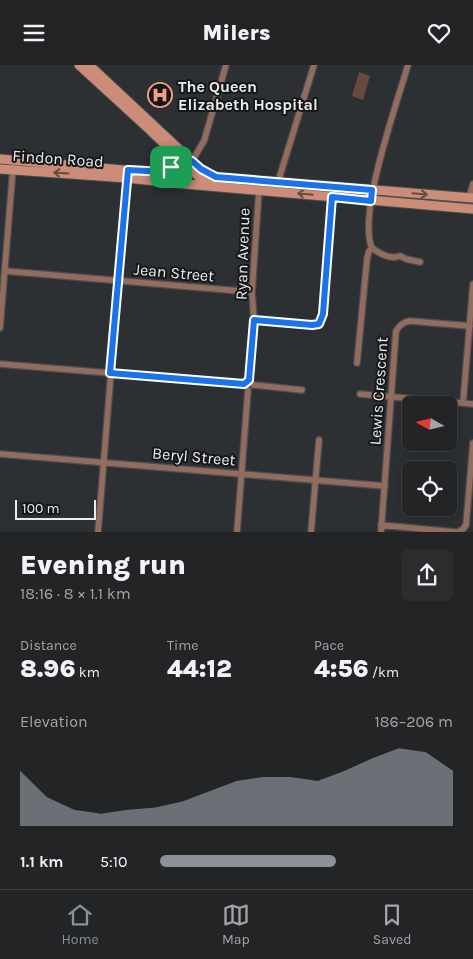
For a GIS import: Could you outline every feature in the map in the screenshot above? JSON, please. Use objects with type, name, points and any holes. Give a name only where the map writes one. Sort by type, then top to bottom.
[{"type":"main road","points":[[79,65],[177,155],[216,177],[472,200]]},
{"type":"main road","points":[[90,65],[192,165],[200,178],[219,187]]},
{"type":"main road","points":[[166,177],[175,163],[177,155]]},
{"type":"main road","name":"Findon Road","points":[[0,159],[13,165],[166,177],[219,187],[473,209]]},
{"type":"main road","name":"Findon Road","points":[[0,169],[13,165]]},
{"type":"main road","name":"Findon Road","points":[[166,177],[181,168],[192,165]]},
{"type":"street","points":[[192,165],[204,147],[204,141],[226,65]]},
{"type":"street","points":[[277,191],[278,182],[314,65]]},
{"type":"street","points":[[408,65],[372,190],[368,233],[372,248],[388,257],[395,258],[400,256],[420,261]]},
{"type":"street","points":[[0,328],[13,165]]},
{"type":"street","points":[[98,531],[127,174]]},
{"type":"street","points":[[472,200],[473,184]]},
{"type":"street","points":[[254,320],[319,324],[323,314],[333,187]]},
{"type":"street","name":"Ryan Avenue","points":[[249,383],[254,320],[252,292],[259,190]]},
{"type":"street","points":[[357,363],[367,259],[372,248]]},
{"type":"street","name":"Jean Street","points":[[5,271],[252,292]]},
{"type":"street","points":[[463,403],[473,284]]},
{"type":"street","name":"Lewis Crescent","points":[[381,528],[396,331],[399,325],[410,321],[470,326]]},
{"type":"street","points":[[0,364],[249,383],[302,390]]},
{"type":"street","points":[[237,531],[248,390],[252,388],[249,383]]},
{"type":"street","points":[[360,395],[473,404]]},
{"type":"street","points":[[311,531],[319,440]]},
{"type":"street","points":[[381,528],[457,531],[463,529],[466,525],[473,443]]},
{"type":"street","name":"Beryl Street","points":[[0,454],[385,486]]},
{"type":"shaded area","points":[[359,72],[370,76],[363,100],[352,96]]},
{"type":"place","name":"The Queen Elizabeth Hospital","points":[[160,95]]},
{"type":"route","points":[[177,155],[187,165],[192,161],[208,174],[216,177],[372,190],[371,201],[332,197],[323,314],[319,324],[254,320],[249,380],[245,381],[244,384],[110,373],[128,170],[156,173],[166,172],[171,167],[175,163],[177,155]]}]
